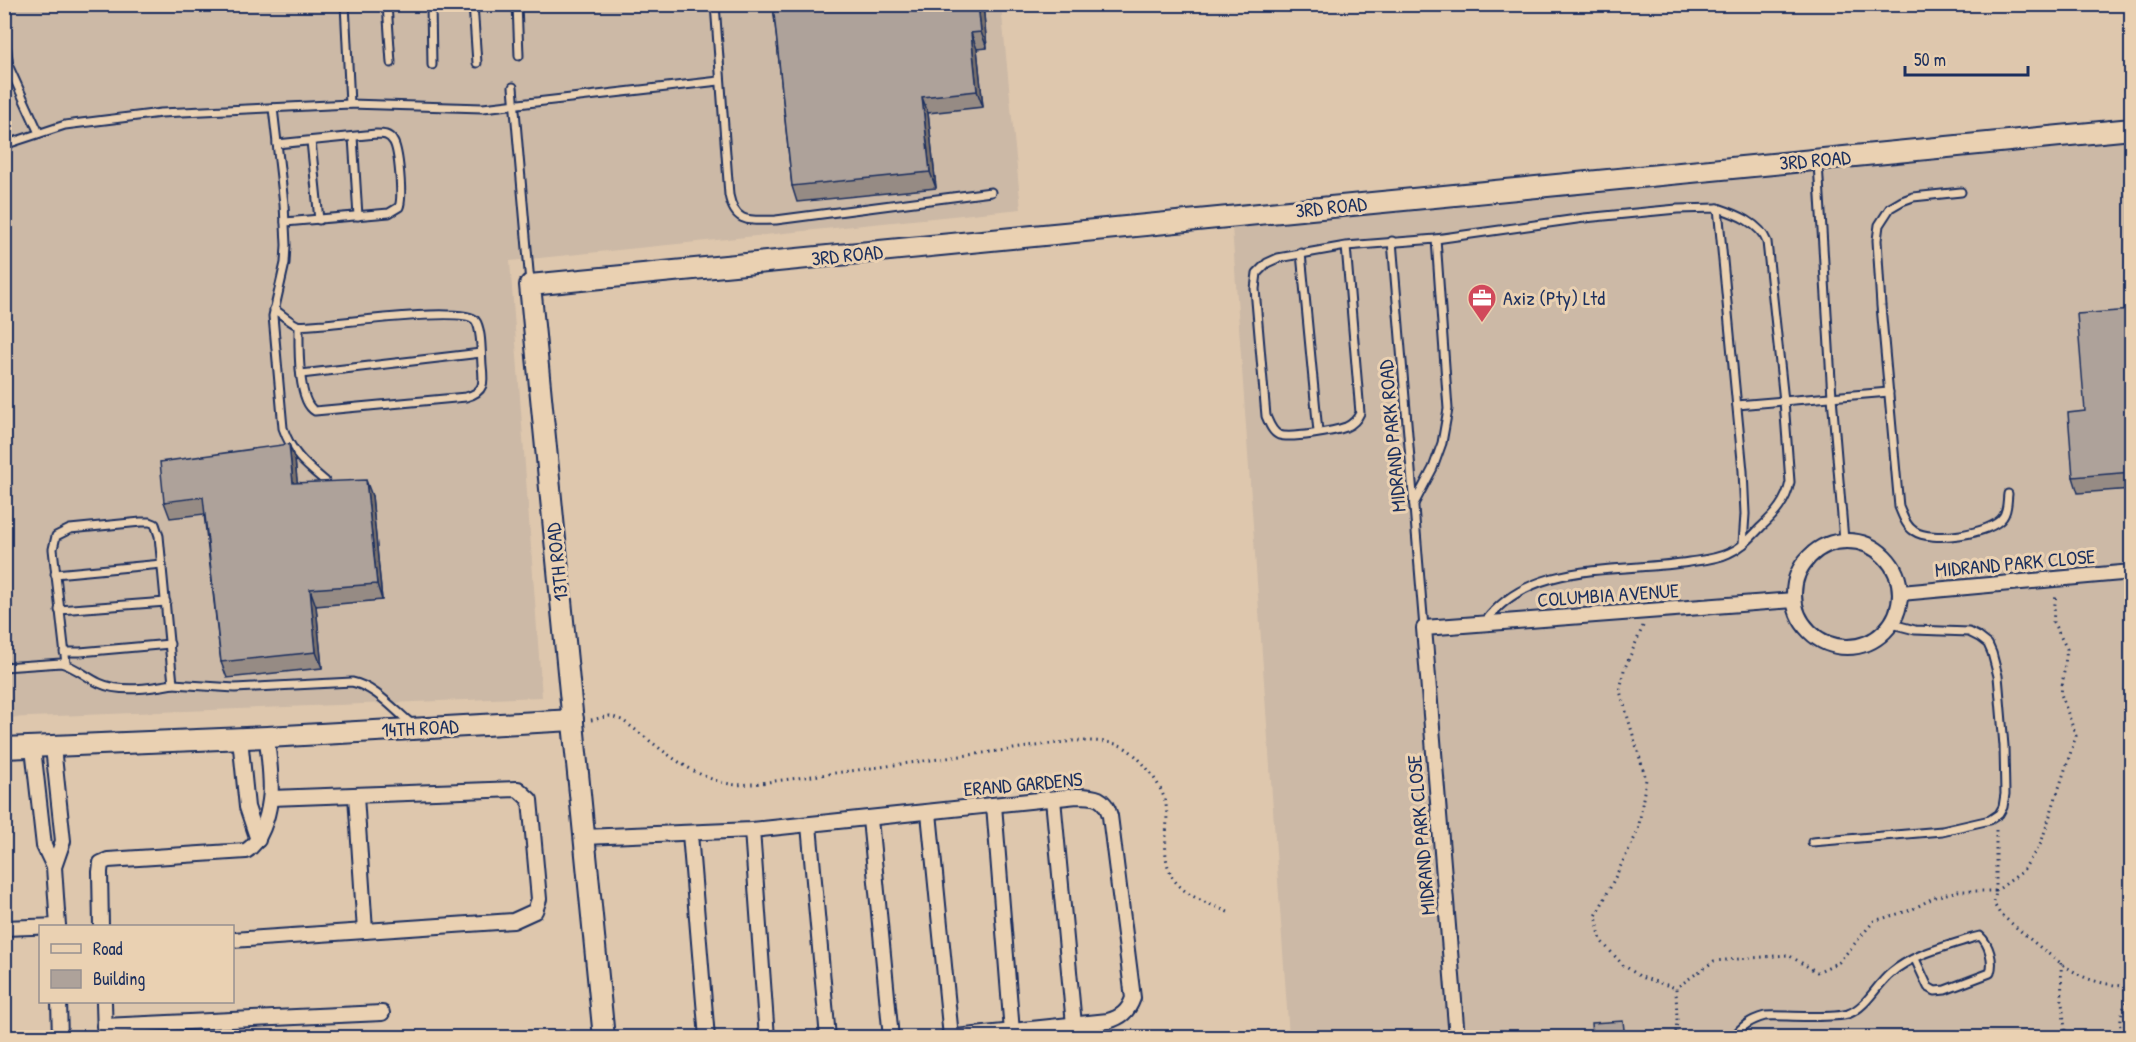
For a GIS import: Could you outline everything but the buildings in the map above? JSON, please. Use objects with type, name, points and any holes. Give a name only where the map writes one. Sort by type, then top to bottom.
[{"type":"street","name":"3RD ROAD","points":[[530,285],[2132,129]]},
{"type":"street","name":"13TH ROAD","points":[[530,285],[604,1038]]},
{"type":"street","points":[[1844,540],[1861,542],[1877,549],[1889,561],[1898,576],[1901,593],[1899,609],[1892,624],[1881,636],[1867,644],[1851,648],[1835,646],[1820,640],[1807,630],[1798,616],[1794,600],[1795,583],[1801,566],[1812,554],[1827,544],[1844,540]]},
{"type":"street","name":"MIDRAND PARK CLOSE","points":[[1901,593],[2132,572]]},
{"type":"street","name":"COLUMBIA AVENUE","points":[[1424,628],[1794,600]]},
{"type":"street","name":"MIDRAND PARK CLOSE","points":[[1424,628],[1457,1038]]},
{"type":"street","name":"14TH ROAD","points":[[4,748],[417,728],[573,723]]},
{"type":"street","points":[[101,925],[101,863],[108,860],[246,850],[258,840],[271,798],[267,737]]},
{"type":"street","points":[[240,738],[247,807],[258,840]]},
{"type":"street","points":[[43,747],[63,841],[54,867]]},
{"type":"street","points":[[43,747],[44,846],[54,867],[58,925]]},
{"type":"street","points":[[234,940],[513,921],[535,910],[539,899],[530,800],[518,789],[271,798]]},
{"type":"street","points":[[356,796],[365,931]]},
{"type":"street","name":"ERAND GARDENS","points":[[584,837],[752,831],[1053,799],[1090,796],[1098,798],[1108,808],[1133,998],[1130,1007],[1117,1018],[1074,1025],[946,1038]]},
{"type":"street","points":[[1053,799],[1074,1025]]},
{"type":"street","points":[[994,805],[1012,1032]]},
{"type":"street","points":[[929,813],[951,1037]]},
{"type":"street","points":[[870,819],[891,1038]]},
{"type":"street","points":[[809,825],[828,1038]]},
{"type":"street","points":[[752,831],[767,1038]]},
{"type":"street","points":[[690,834],[707,1038]]},
{"type":"street","points":[[4,928],[39,927]]},
{"type":"street","points":[[60,1003],[60,1038]]},
{"type":"street","points":[[104,1003],[104,1032],[382,1013]]},
{"type":"lane","points":[[345,4],[350,104]]},
{"type":"lane","points":[[387,4],[391,63]]},
{"type":"lane","points":[[431,4],[432,65]]},
{"type":"lane","points":[[473,4],[477,63]]},
{"type":"lane","points":[[517,4],[519,56]]},
{"type":"lane","points":[[715,4],[729,195],[734,212],[747,220],[776,220],[991,192]]},
{"type":"lane","points":[[4,27],[9,67],[39,133]]},
{"type":"lane","points":[[4,145],[65,125],[161,113],[350,104],[458,108],[514,105],[719,81]]},
{"type":"lane","name":"13TH ROAD","points":[[513,87],[530,285]]},
{"type":"lane","points":[[273,108],[285,222],[285,263],[274,309],[273,332],[283,428],[289,445],[297,456],[325,481]]},
{"type":"lane","points":[[277,144],[384,134],[392,139],[396,148],[401,196],[401,204],[389,213],[285,222]]},
{"type":"lane","points":[[353,137],[358,216]]},
{"type":"lane","points":[[311,141],[319,220]]},
{"type":"lane","points":[[1818,160],[1832,397],[1844,540]]},
{"type":"lane","points":[[1960,192],[1913,197],[1902,201],[1890,208],[1879,225],[1877,240],[1880,284],[1899,507],[1906,523],[1914,531],[1931,536],[1962,534],[1989,528],[2004,516],[2008,494]]},
{"type":"lane","points":[[1718,208],[1737,405],[1745,514],[1743,544]]},
{"type":"lane","points":[[1346,246],[1360,414],[1356,421],[1347,427],[1288,436],[1277,434],[1271,428],[1263,401],[1255,289],[1257,273],[1267,263],[1301,253],[1346,246],[1436,239],[1584,218],[1677,209],[1718,208],[1732,212],[1762,232],[1767,242],[1790,482],[1782,505],[1743,544],[1732,552],[1717,558],[1671,566],[1576,573],[1556,578],[1530,587],[1509,598],[1498,605],[1483,624]]},
{"type":"lane","points":[[1414,504],[1433,468],[1442,443],[1448,409],[1436,239]]},
{"type":"lane","name":"MIDRAND PARK ROAD","points":[[1392,241],[1424,628]]},
{"type":"lane","points":[[1301,253],[1318,432]]},
{"type":"lane","points":[[274,309],[298,326],[461,314],[474,318],[477,323],[481,353],[482,386],[479,392],[466,397],[315,411],[308,406],[301,374],[298,326]]},
{"type":"lane","points":[[301,374],[481,353]]},
{"type":"lane","points":[[1737,405],[1888,392]]},
{"type":"lane","points":[[66,664],[55,574],[54,540],[61,533],[70,529],[150,522],[155,524],[158,530],[173,684]]},
{"type":"lane","points":[[55,574],[162,564]]},
{"type":"lane","points":[[59,610],[166,603]]},
{"type":"lane","points":[[1812,842],[1942,831],[1973,825],[1996,816],[2003,807],[2004,746],[1998,676],[1988,644],[1969,633],[1931,632],[1892,624]]},
{"type":"lane","points":[[64,652],[170,644]]},
{"type":"lane","points":[[4,667],[66,664],[106,686],[144,688],[173,684],[235,688],[352,682],[363,685],[417,728]]},
{"type":"lane","points":[[1733,1038],[1744,1025],[1753,1019],[1765,1016],[1842,1016],[1855,1011],[1891,973],[1915,959],[1980,936],[1988,946],[1992,965],[1990,973],[1982,977],[1935,991],[1928,987],[1915,959]]},
{"type":"path","points":[[1676,988],[1714,961],[1788,955],[1817,972],[1839,962],[1874,921],[1911,910],[1935,897],[1958,891],[1996,891],[2022,872],[2041,843],[2076,736],[2061,694],[2067,649],[2053,622],[2055,595],[2066,591]]},
{"type":"path","points":[[1650,611],[1624,670],[1620,691],[1646,779],[1638,831],[1596,916],[1601,941],[1623,965],[1641,977],[1676,988]]},
{"type":"path","points":[[573,723],[610,716],[622,720],[685,765],[708,778],[731,785],[753,784],[1073,741],[1099,741],[1120,745],[1137,757],[1156,780],[1166,803],[1164,845],[1167,864],[1173,879],[1184,891],[1230,913]]},
{"type":"path","points":[[1996,816],[1994,904],[2000,914],[2079,975],[2110,985],[2132,987]]},
{"type":"path","points":[[2061,963],[2066,1038]]},
{"type":"path","points":[[1675,1038],[1676,988]]},
{"type":"path","points":[[2122,1038],[2120,1021],[2123,1008],[2132,995]]},
{"type":"shaded area","points":[[4,5],[1001,5],[1021,209],[510,261],[542,697],[5,718]]},
{"type":"shaded area","points":[[2131,125],[2131,1037],[1289,1037],[1231,213]]},
{"type":"place","name":"Axiz (Pty) Ltd","points":[[1482,324]]}]
